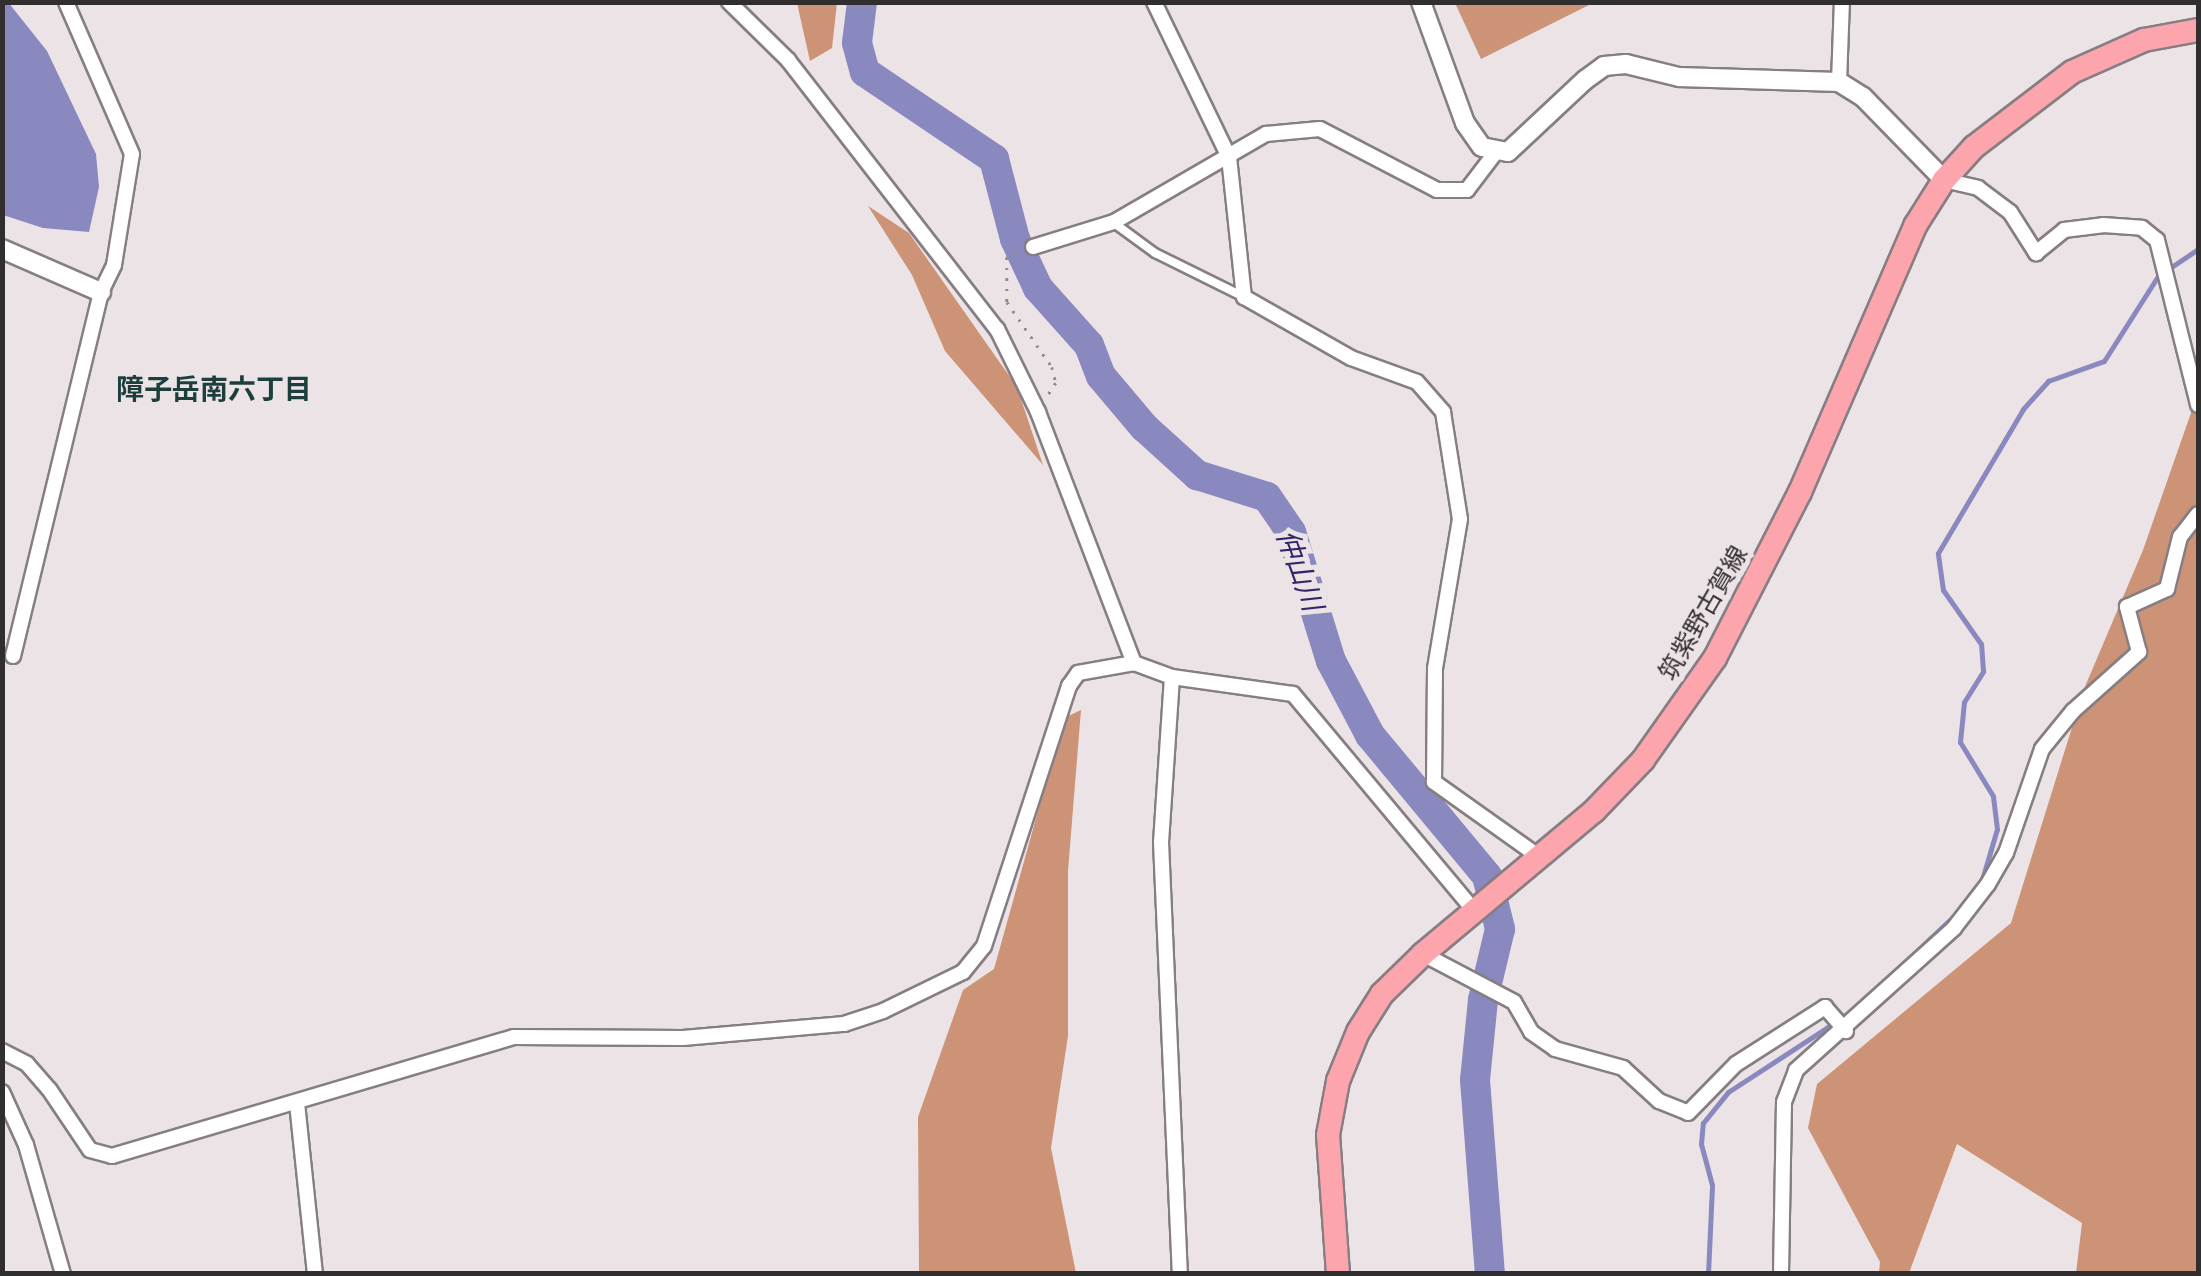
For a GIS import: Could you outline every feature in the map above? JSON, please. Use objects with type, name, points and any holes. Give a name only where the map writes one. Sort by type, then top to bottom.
[{"type":"main road","name":"筑紫野古賀線","points":[[1338,1274],[1328,1191],[1328,1134],[1338,1081],[1382,994],[1423,954],[1535,864],[1643,760],[1715,658],[1800,492],[1915,226],[1944,180],[1974,148],[2072,72],[2144,40],[2198,30]]},
{"type":"street","points":[[14,656],[101,292],[114,266],[132,154],[66,2]]},
{"type":"street","points":[[729,2],[788,60],[997,329],[1034,405],[1134,663]]},
{"type":"street","points":[[1154,2],[1230,156],[1244,297],[1350,358],[1418,382],[1443,412],[1460,519],[1435,670],[1434,782],[1535,864]]},
{"type":"street","points":[[1421,2],[1464,123],[1482,148],[1496,152]]},
{"type":"street","points":[[1839,82],[1842,2]]},
{"type":"street","points":[[1033,247],[1114,222],[1266,134],[1320,129],[1437,190],[1467,190],[1496,152],[1526,141],[1604,66],[1626,64],[1679,78],[1839,82],[1863,97],[1944,180],[1978,188],[2010,212],[2036,253],[2064,230],[2142,228],[2157,240],[2198,405]]},
{"type":"street","points":[[2,249],[101,292]]},
{"type":"street","points":[[1781,1274],[1784,1102],[1806,1058],[1846,1031],[1954,928],[1988,884],[2006,853],[2042,749],[2072,711],[2139,652],[2128,607],[2168,589],[2180,537],[2198,514]]},
{"type":"street","points":[[2,1051],[27,1064],[90,1150],[112,1156],[206,1124],[297,1103],[514,1037],[683,1038],[844,1024],[964,972],[984,946],[1069,686],[1078,674],[1134,663],[1172,678],[1294,694],[1482,906]]},
{"type":"street","points":[[1172,678],[1162,842],[1180,1274]]},
{"type":"street","points":[[1423,954],[1514,1002],[1530,1032],[1555,1049],[1622,1068],[1659,1101],[1688,1112],[1736,1064],[1825,1007],[1846,1031]]},
{"type":"street","points":[[2,1092],[26,1145],[63,1274]]},
{"type":"street","points":[[297,1103],[315,1274]]},
{"type":"lane","points":[[1114,222],[1155,253],[1244,297]]},
{"type":"path","points":[[1033,247],[1007,257],[1005,290],[1052,367],[1056,382],[1034,405]]},
{"type":"shaded area","points":[[797,3],[837,3],[832,48],[810,61]]},
{"type":"shaded area","points":[[1455,3],[1593,3],[1481,59]]},
{"type":"shaded area","points":[[868,206],[909,233],[1017,387],[1043,465],[945,351],[912,275]]},
{"type":"shaded area","points":[[2192,410],[2198,415],[2198,1273],[2076,1273],[2082,1223],[1957,1144],[1909,1273],[1879,1273],[1880,1262],[1808,1128],[1817,1084],[2011,923],[2084,689],[2143,550]]},
{"type":"shaded area","points":[[1081,710],[1068,871],[1068,1036],[1051,1148],[1076,1273],[919,1273],[918,1117],[963,990],[994,969],[1064,718]]},
{"type":"water","points":[[8,2],[47,51],[96,154],[99,187],[89,232],[43,228],[3,215],[2,3]]},
{"type":"waterway","name":"仲山川","points":[[862,2],[857,43],[865,72],[994,159],[1015,239],[1038,288],[1089,345],[1101,376],[1144,427],[1197,475],[1267,497],[1291,532],[1331,661],[1370,735],[1487,876],[1500,929],[1483,1000],[1475,1080],[1490,1274]]},
{"type":"waterway","points":[[1981,883],[1997,829],[1993,796],[1960,742],[1964,702],[1983,671],[1981,644],[1943,590],[1938,553],[2023,409],[2048,381],[2104,361],[2158,276],[2198,249]]},
{"type":"waterway","points":[[1872,993],[1959,911]]},
{"type":"waterway","points":[[1708,1274],[1712,1185],[1701,1144],[1703,1123],[1728,1092],[1849,1013]]},
{"type":"district","name":"障子岳南六丁目","points":[[214,389]]}]
